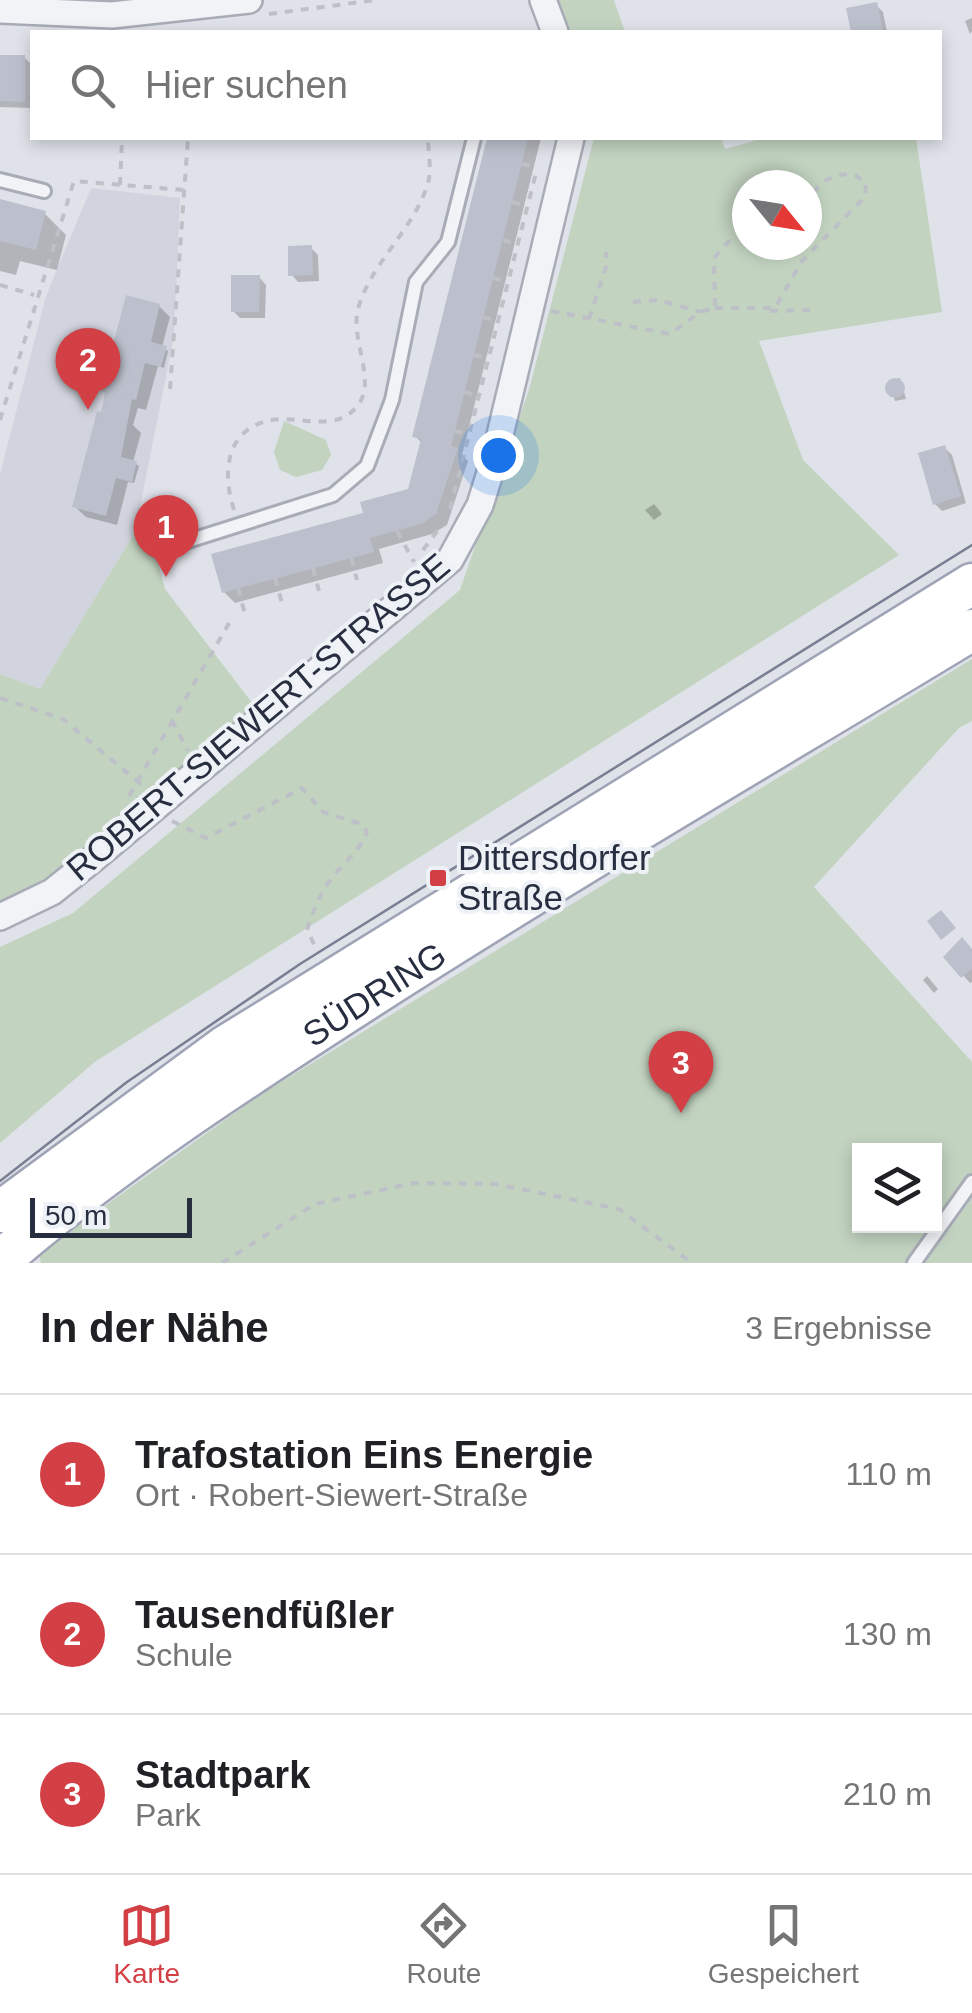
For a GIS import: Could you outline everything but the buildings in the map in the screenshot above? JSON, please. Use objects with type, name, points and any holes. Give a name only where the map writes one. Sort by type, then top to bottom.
[{"type":"main road","name":"SÜDRING","points":[[0,1212],[239,1038],[972,584]]},
{"type":"main road","name":"SÜDRING","points":[[0,1261],[156,1139],[301,1041],[459,940],[972,630]]},
{"type":"street","points":[[0,10],[112,15],[250,0]]},
{"type":"street","points":[[544,0],[554,30]]},
{"type":"street","name":"ROBERT-SIEWERT-STRASSE","points":[[0,917],[52,892],[450,560],[480,505],[571,140]]},
{"type":"lane","points":[[166,548],[333,495],[366,466],[392,400],[416,282],[448,242],[474,140]]},
{"type":"lane","points":[[0,180],[44,192]]},
{"type":"lane","points":[[914,1263],[972,1182]]},
{"type":"path","points":[[120,185],[122,140]]},
{"type":"path","points":[[170,389],[188,140]]},
{"type":"path","points":[[239,525],[226,469],[230,453],[245,432],[272,420],[330,420],[345,416],[358,405],[365,388],[354,334],[359,308],[374,272],[429,181],[428,140]]},
{"type":"path","points":[[397,531],[414,562],[447,516],[542,152]]},
{"type":"path","points":[[522,164],[538,168]]},
{"type":"path","points":[[822,183],[837,174],[854,174],[866,183],[865,197],[822,241]]},
{"type":"path","points":[[0,420],[35,296],[74,182],[184,190]]},
{"type":"path","points":[[512,202],[528,206]]},
{"type":"path","points":[[503,240],[519,244]]},
{"type":"path","points":[[712,310],[714,258],[732,241]]},
{"type":"path","points":[[590,317],[607,264],[606,252]]},
{"type":"path","points":[[768,310],[785,296],[803,260]]},
{"type":"path","points":[[493,278],[509,282]]},
{"type":"path","points":[[0,285],[35,296]]},
{"type":"path","points":[[634,302],[658,300],[700,312],[816,310]]},
{"type":"path","points":[[532,307],[670,334],[700,312]]},
{"type":"path","points":[[484,317],[500,321]]},
{"type":"path","points":[[474,355],[490,359]]},
{"type":"path","points":[[464,392],[480,396]]},
{"type":"path","points":[[454,430],[471,435]]},
{"type":"path","points":[[451,475],[460,478]]},
{"type":"path","points":[[351,558],[357,580]]},
{"type":"path","points":[[313,568],[319,591]]},
{"type":"path","points":[[275,578],[282,603]]},
{"type":"path","points":[[238,588],[245,614]]},
{"type":"path","points":[[125,804],[232,618]]},
{"type":"path","points":[[0,698],[63,719],[138,780],[155,803],[184,830],[206,838],[302,788],[322,812],[361,824],[366,832],[361,844],[331,879],[307,930],[322,958]]},
{"type":"path","points":[[172,720],[194,764]]},
{"type":"path","points":[[222,1263],[315,1204],[414,1182],[496,1184],[619,1209],[692,1263]]},
{"type":"shaded area","points":[[91,188],[180,198],[174,336],[135,532],[40,689],[0,674],[0,474],[46,296]]},
{"type":"green space","points":[[552,0],[614,0],[624,30],[561,30]]},
{"type":"green space","points":[[593,140],[722,140],[725,149],[757,140],[916,140],[942,312],[759,341],[803,460],[899,555],[96,1061],[0,1143],[0,947],[73,913],[460,590],[529,390]]},
{"type":"green space","points":[[284,421],[326,440],[331,455],[322,470],[296,477],[280,470],[274,452]]},
{"type":"green space","points":[[135,532],[151,538],[165,589],[259,712],[40,887],[0,906],[0,674],[40,689]]},
{"type":"green space","points":[[972,659],[972,721],[959,728],[814,887],[972,1062],[972,1182],[942,1224],[942,1143],[852,1143],[852,1233],[935,1233],[914,1263],[41,1263],[39,1253],[260,1095]]},
{"type":"green space","points":[[972,1198],[972,1263],[925,1263]]},
{"type":"tram line","points":[[0,1181],[127,1082],[300,964],[972,545]]},
{"type":"place","name":"Tausendfüßler","points":[[88,410]]},
{"type":"place","name":"Trafostation Eins Energie","points":[[166,577]]},
{"type":"place","name":"Dittersdorfer Straße","points":[[438,878]]},
{"type":"place","name":"Stadtpark","points":[[681,1113]]}]
